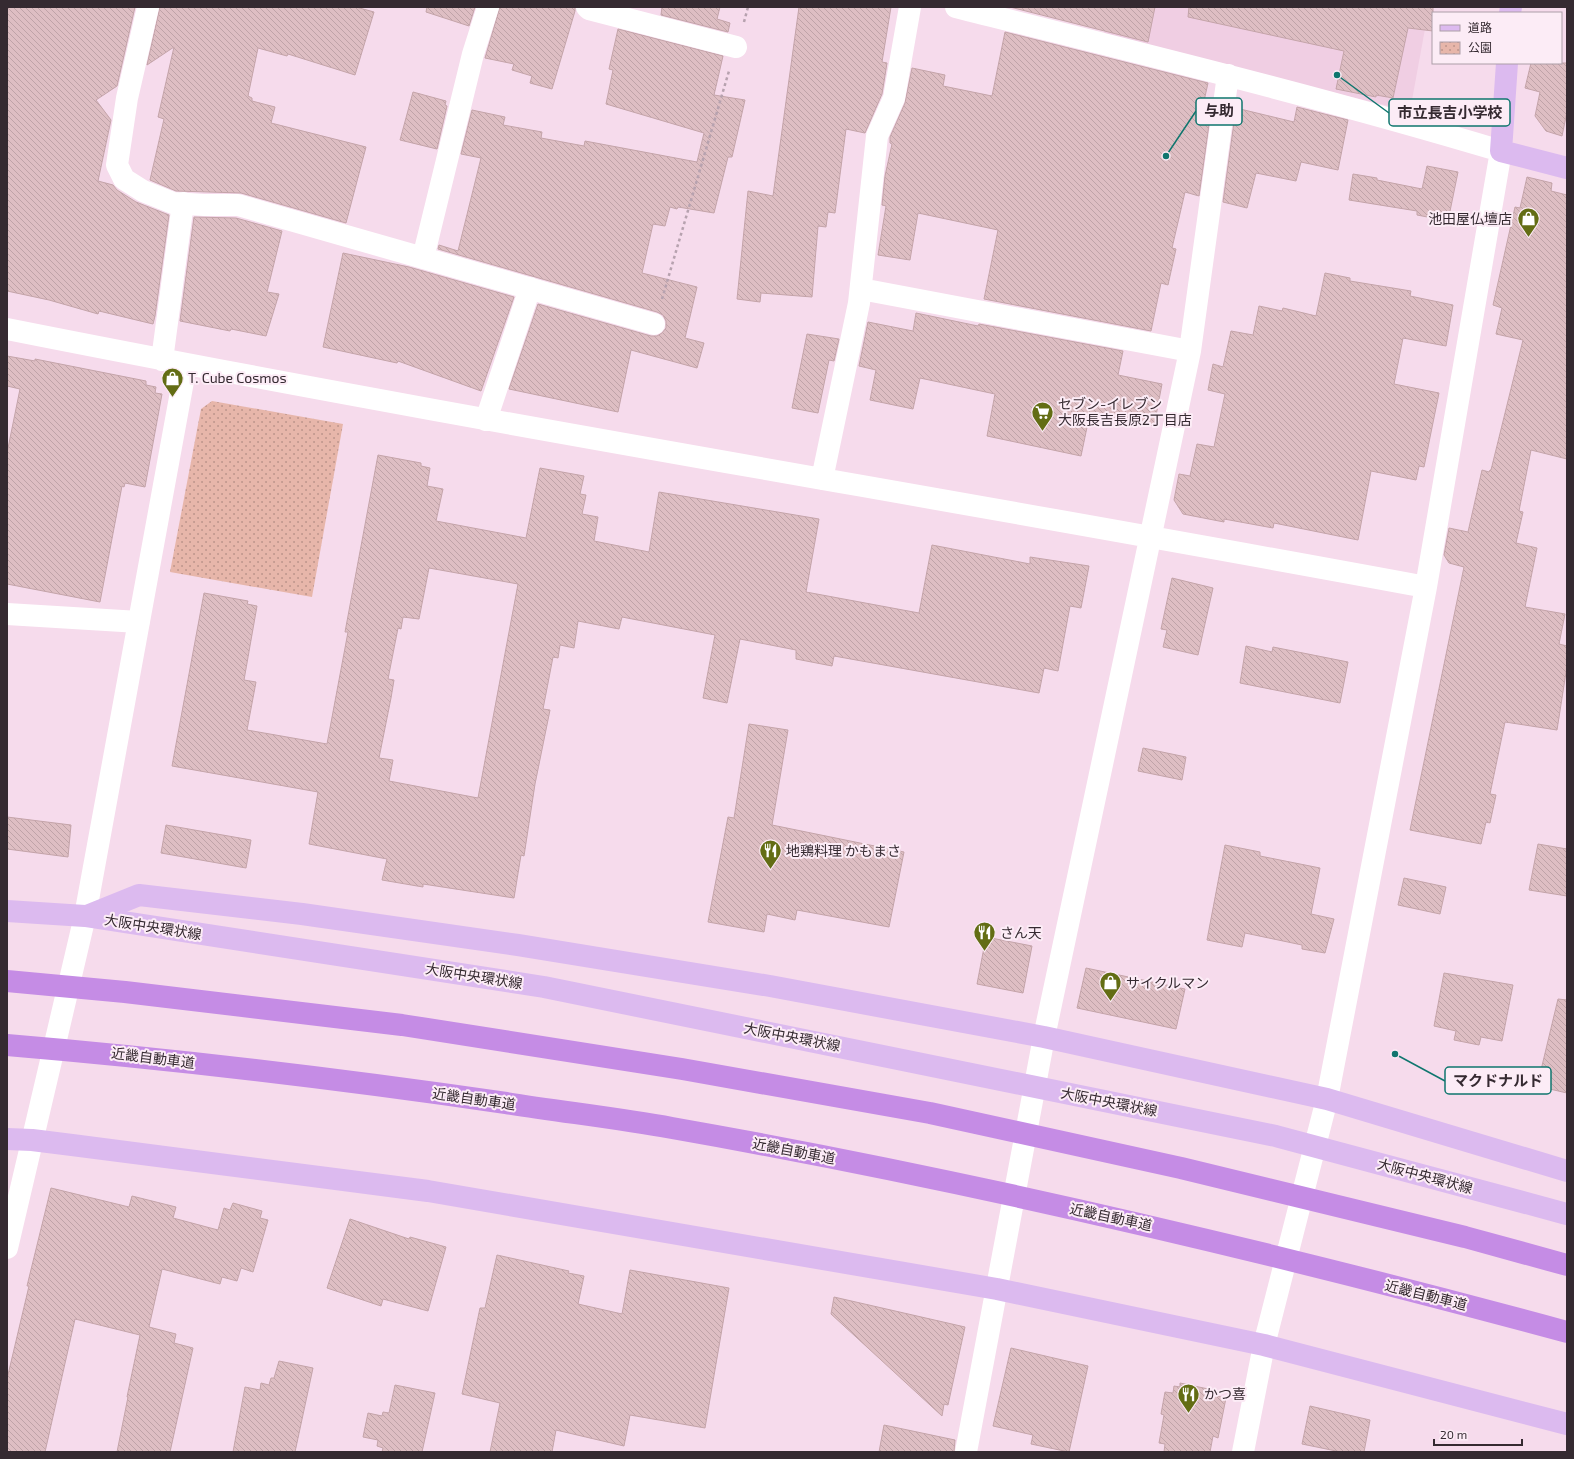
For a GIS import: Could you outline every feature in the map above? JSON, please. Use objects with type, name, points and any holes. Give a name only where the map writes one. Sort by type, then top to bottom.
[{"type":"highway","points":[[7,981],[125,992],[402,1025],[682,1069],[915,1111],[1181,1168],[1465,1237],[1567,1265]]},
{"type":"highway","name":"近畿自動車道","points":[[7,1045],[120,1054],[394,1087],[669,1127],[920,1175],[1176,1232],[1449,1300],[1567,1332]]},
{"type":"main road","points":[[1507,64],[1501,151],[1567,168]]},
{"type":"main road","points":[[85,916],[139,896],[302,914],[518,945],[762,985],[1044,1037],[1327,1099],[1567,1171]]},
{"type":"main road","name":"大阪中央環状線","points":[[7,911],[85,916],[544,987],[1276,1136],[1567,1214]]},
{"type":"main road","points":[[7,1139],[32,1140],[428,1191],[997,1289],[1264,1345],[1567,1424]]},
{"type":"street","points":[[148,7],[127,98],[117,165],[124,179],[143,190],[173,203],[238,205],[654,324]]},
{"type":"street","points":[[423,258],[473,54],[488,7]]},
{"type":"street","points":[[587,7],[589,9],[736,47]]},
{"type":"street","points":[[822,479],[861,289],[877,136],[894,98],[910,7]]},
{"type":"street","points":[[956,7],[1228,75],[1410,124],[1501,151],[1426,587],[1327,1099],[1264,1345],[1243,1452]]},
{"type":"street","points":[[966,1452],[1044,1037],[1190,351],[1228,75]]},
{"type":"street","points":[[162,360],[183,203]]},
{"type":"street","points":[[486,420],[530,288]]},
{"type":"street","points":[[861,289],[1190,351]]},
{"type":"street","points":[[7,329],[186,365],[486,420],[1151,536],[1426,587]]},
{"type":"street","points":[[7,1248],[85,916],[186,365]]},
{"type":"street","points":[[7,614],[139,622]]},
{"type":"path","points":[[654,324],[736,47]]},
{"type":"shaded area","points":[[1111,7],[1429,7],[1410,111],[1103,38]]},
{"type":"green space","points":[[212,401],[343,424],[312,597],[170,572],[201,409]]},
{"type":"building","points":[[7,7],[135,7],[117,86],[96,100],[111,120],[98,181],[113,185],[117,190],[136,202],[169,215],[153,324],[99,311],[98,314],[49,300],[7,291]]},
{"type":"building","points":[[160,7],[356,7],[374,12],[355,75],[288,54],[287,56],[258,48],[248,96],[252,98],[252,101],[275,107],[271,123],[366,147],[346,223],[241,193],[176,191],[150,180],[164,119],[158,117],[174,47],[147,65]]},
{"type":"building","points":[[427,7],[475,7],[469,26],[426,12]]},
{"type":"building","points":[[500,7],[575,7],[552,89],[530,83],[532,76],[512,70],[514,64],[485,58]]},
{"type":"building","points":[[662,7],[720,7],[717,19],[730,23],[728,32],[661,15]]},
{"type":"building","points":[[799,7],[891,7],[882,62],[887,63],[882,94],[865,133],[846,129],[835,213],[828,212],[826,227],[818,226],[812,297],[761,293],[760,302],[737,299],[748,191],[773,196]]},
{"type":"building","points":[[1010,7],[1155,7],[1148,42]]},
{"type":"building","points":[[1189,7],[1433,7],[1432,31],[1408,28],[1393,98],[1376,95],[1376,97],[1336,89],[1344,51],[1188,17]]},
{"type":"building","points":[[618,29],[723,56],[714,95],[745,100],[732,157],[728,157],[714,213],[670,207],[665,226],[653,224],[642,273],[697,287],[685,338],[704,343],[697,368],[631,350],[618,412],[509,389],[538,304],[651,336],[657,336],[666,328],[666,321],[663,315],[438,249],[439,245],[458,251],[481,158],[461,154],[472,110],[505,117],[503,125],[542,132],[541,138],[584,146],[585,141],[697,162],[704,133],[606,104],[613,70],[609,69]]},
{"type":"building","points":[[1005,32],[1208,83],[1204,101],[1212,103],[1199,196],[1185,192],[1172,248],[1176,249],[1168,285],[1161,283],[1151,331],[984,299],[998,230],[918,213],[910,260],[878,255],[886,206],[882,205],[885,176],[892,144],[890,143],[890,137],[905,103],[912,68],[945,75],[943,86],[992,96]]},
{"type":"building","points":[[1567,63],[1567,112],[1562,136],[1546,131],[1535,116],[1540,92],[1525,88],[1531,64]]},
{"type":"building","points":[[413,92],[446,101],[445,105],[447,106],[437,149],[400,140]]},
{"type":"building","points":[[1297,107],[1348,120],[1338,170],[1301,162],[1296,181],[1256,173],[1247,208],[1223,202],[1236,108],[1294,122]]},
{"type":"building","points":[[1427,166],[1458,172],[1448,221],[1417,215],[1417,211],[1349,200],[1353,174],[1422,189]]},
{"type":"building","points":[[1527,177],[1552,183],[1551,191],[1567,195],[1567,459],[1531,450],[1519,511],[1523,512],[1516,543],[1537,548],[1525,607],[1565,614],[1559,644],[1567,646],[1567,666],[1557,730],[1505,722],[1490,794],[1496,795],[1490,823],[1486,822],[1481,844],[1410,830],[1464,567],[1449,563],[1444,555],[1449,528],[1468,532],[1482,470],[1489,472],[1491,470],[1523,340],[1496,334],[1502,308],[1493,305],[1515,207],[1520,208]]},
{"type":"building","points":[[194,217],[236,218],[282,231],[267,292],[279,294],[266,336],[231,329],[230,331],[180,321]]},
{"type":"building","points":[[343,253],[409,267],[514,297],[481,391],[398,361],[397,363],[323,347]]},
{"type":"building","points":[[1325,273],[1350,278],[1350,281],[1411,291],[1410,296],[1453,305],[1446,346],[1403,338],[1394,384],[1439,393],[1424,467],[1419,466],[1416,480],[1371,471],[1358,540],[1274,523],[1273,528],[1224,519],[1224,522],[1183,514],[1174,500],[1179,474],[1190,476],[1197,444],[1214,447],[1225,394],[1208,390],[1213,364],[1223,367],[1231,331],[1253,335],[1259,306],[1282,311],[1283,308],[1316,316]]},
{"type":"building","points":[[916,313],[978,326],[979,324],[1123,351],[1118,375],[1162,384],[1154,426],[1090,413],[1081,456],[987,436],[995,394],[920,378],[913,409],[870,400],[876,370],[859,366],[868,322],[913,331]]},
{"type":"building","points":[[807,334],[839,339],[834,361],[829,360],[818,413],[792,408]]},
{"type":"building","points":[[7,356],[35,361],[35,359],[146,381],[146,385],[156,387],[155,393],[162,394],[145,487],[125,483],[124,487],[122,486],[100,602],[7,584],[7,453],[20,389],[7,386]]},
{"type":"building","points":[[378,455],[421,463],[421,466],[430,468],[427,486],[443,489],[436,521],[526,538],[540,468],[584,476],[580,494],[586,495],[582,514],[598,517],[594,541],[649,552],[659,492],[819,519],[806,592],[919,613],[932,545],[1030,564],[1030,557],[1089,566],[1081,608],[1070,606],[1058,671],[1044,668],[1039,693],[834,656],[832,666],[796,659],[796,650],[740,639],[727,703],[703,698],[715,635],[622,617],[619,629],[578,621],[574,648],[560,645],[558,658],[553,657],[543,709],[550,710],[535,784],[524,856],[521,855],[514,898],[423,884],[423,887],[382,880],[387,859],[309,844],[318,792],[172,766],[204,593],[248,601],[247,604],[257,606],[244,680],[256,682],[247,730],[327,744],[348,632],[345,632]],"holes":[[[429,568],[518,584],[478,798],[389,781],[393,760],[379,758],[394,680],[388,679],[398,628],[401,629],[403,617],[419,619]]]},
{"type":"building","points":[[1172,578],[1213,588],[1198,655],[1163,647],[1167,630],[1161,629]]},
{"type":"building","points":[[1246,646],[1272,652],[1273,647],[1348,662],[1340,703],[1240,683]]},
{"type":"building","points":[[749,724],[788,730],[772,825],[904,852],[889,927],[797,910],[795,920],[767,914],[764,932],[708,922],[728,817],[734,818]]},
{"type":"building","points":[[1143,748],[1186,757],[1182,780],[1138,771]]},
{"type":"building","points":[[7,817],[71,825],[68,857],[7,849]]},
{"type":"building","points":[[166,825],[251,840],[246,868],[161,853]]},
{"type":"building","points":[[1538,844],[1567,849],[1567,896],[1529,890]]},
{"type":"building","points":[[1225,845],[1260,852],[1260,856],[1320,868],[1311,914],[1334,919],[1325,953],[1302,949],[1302,945],[1245,933],[1242,947],[1207,940]]},
{"type":"building","points":[[1404,878],[1446,887],[1440,914],[1398,905]]},
{"type":"building","points":[[986,937],[1032,946],[1023,993],[977,984]]},
{"type":"building","points":[[1086,968],[1185,989],[1176,1029],[1077,1008]]},
{"type":"building","points":[[1444,973],[1513,985],[1502,1041],[1481,1037],[1479,1045],[1454,1040],[1456,1031],[1434,1026]]},
{"type":"building","points":[[1558,999],[1567,1000],[1567,1093],[1541,1087],[1544,1071],[1541,1070]]},
{"type":"building","points":[[51,1188],[129,1207],[132,1196],[176,1207],[173,1218],[218,1230],[224,1208],[230,1210],[233,1203],[262,1211],[260,1218],[268,1220],[253,1272],[241,1268],[237,1281],[222,1277],[220,1284],[162,1269],[149,1327],[176,1334],[174,1343],[193,1348],[170,1452],[117,1452],[140,1335],[75,1319],[45,1452],[7,1452],[7,1379],[29,1286],[27,1286]]},
{"type":"building","points":[[350,1219],[409,1239],[410,1237],[446,1247],[428,1311],[383,1299],[381,1306],[327,1288]]},
{"type":"building","points":[[497,1255],[569,1271],[568,1273],[584,1276],[578,1304],[622,1314],[630,1270],[729,1288],[705,1428],[630,1415],[624,1446],[556,1430],[552,1452],[490,1452],[500,1403],[462,1394],[480,1308],[485,1308]]},
{"type":"building","points":[[834,1297],[965,1327],[948,1405],[944,1404],[942,1416],[831,1314]]},
{"type":"building","points":[[1011,1348],[1088,1366],[1069,1452],[1031,1444],[1033,1435],[993,1426]]},
{"type":"building","points":[[279,1361],[313,1368],[295,1452],[233,1452],[245,1387],[260,1390],[261,1383],[269,1385],[271,1378],[274,1378]]},
{"type":"building","points":[[1180,1383],[1213,1390],[1212,1395],[1226,1398],[1218,1438],[1213,1436],[1210,1452],[1164,1452],[1165,1444],[1159,1443],[1164,1415],[1161,1414],[1165,1392],[1173,1393],[1174,1386],[1180,1387]]},
{"type":"building","points":[[395,1385],[435,1393],[422,1452],[382,1452],[383,1448],[377,1446],[378,1440],[363,1437],[368,1413],[382,1416],[383,1412],[389,1413]]},
{"type":"building","points":[[1310,1406],[1370,1420],[1364,1452],[1341,1452],[1302,1444]]},
{"type":"building","points":[[884,1425],[955,1440],[954,1452],[879,1452]]},
{"type":"place","name":"市立長吉小学校","points":[[1337,75]]},
{"type":"place","name":"与助","points":[[1166,156]]},
{"type":"place","name":"池田屋仏壇店","points":[[1528,238]]},
{"type":"place","name":"T. Cube Cosmos","points":[[173,398]]},
{"type":"place","name":"セブン-イレブン 大阪長吉長原2丁目店","points":[[1043,432]]},
{"type":"place","name":"地鶏料理 かもまさ","points":[[770,870]]},
{"type":"place","name":"さん天","points":[[985,952]]},
{"type":"place","name":"サイクルマン","points":[[1111,1002]]},
{"type":"place","name":"マクドナルド","points":[[1395,1054]]},
{"type":"place","name":"かつ喜","points":[[1188,1414]]}]
